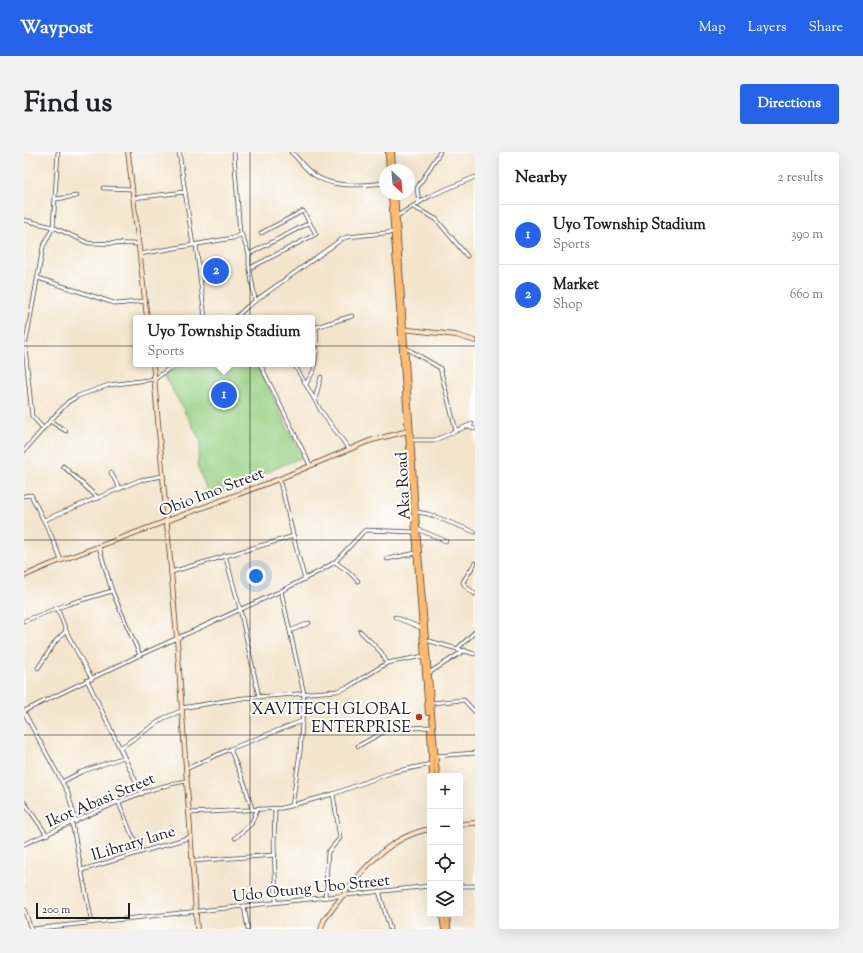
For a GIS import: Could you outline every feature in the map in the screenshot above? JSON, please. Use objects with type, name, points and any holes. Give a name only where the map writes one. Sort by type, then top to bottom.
[{"type":"main road","points":[[388,152],[389,164]]},
{"type":"main road","points":[[392,152],[393,164]]},
{"type":"main road","name":"Aka Road","points":[[391,200],[406,348],[416,512],[416,553],[430,727],[432,773]]},
{"type":"main road","name":"Aka Road","points":[[396,200],[408,431],[437,773]]},
{"type":"main road","points":[[442,917],[444,929]]},
{"type":"main road","points":[[447,917],[448,929]]},
{"type":"street","points":[[44,428],[32,416],[25,347],[43,247],[53,227],[58,152]]},
{"type":"street","points":[[128,152],[147,315]]},
{"type":"street","points":[[179,152],[206,315]]},
{"type":"street","points":[[234,152],[241,233],[249,254],[255,300]]},
{"type":"street","points":[[291,152],[309,171],[319,178],[335,183],[349,185],[379,183]]},
{"type":"street","points":[[419,203],[417,188],[440,152]]},
{"type":"street","points":[[397,216],[460,182],[475,177]]},
{"type":"street","points":[[103,188],[132,189]]},
{"type":"street","points":[[133,198],[185,192]]},
{"type":"street","points":[[56,199],[77,196]]},
{"type":"street","points":[[413,207],[436,219],[467,256]]},
{"type":"street","points":[[250,268],[316,234],[303,211],[261,233]]},
{"type":"street","points":[[24,220],[53,227],[88,243],[138,244]]},
{"type":"street","points":[[249,254],[309,222]]},
{"type":"street","points":[[239,315],[255,300],[342,239],[347,237],[394,232]]},
{"type":"street","points":[[140,254],[233,238],[241,233]]},
{"type":"street","points":[[38,278],[116,304],[145,301]]},
{"type":"street","points":[[315,362],[317,346],[316,327],[352,316]]},
{"type":"street","points":[[403,329],[456,335],[475,341]]},
{"type":"street","points":[[406,348],[440,368],[456,430]]},
{"type":"street","points":[[153,367],[177,639],[197,929]]},
{"type":"street","points":[[25,448],[68,402],[78,396],[109,385],[154,379],[170,367]]},
{"type":"street","points":[[261,367],[310,465]]},
{"type":"street","points":[[296,367],[330,425],[350,449]]},
{"type":"street","points":[[306,384],[314,367]]},
{"type":"street","points":[[315,399],[321,377]]},
{"type":"street","points":[[50,421],[66,431]]},
{"type":"street","points":[[412,440],[436,440],[472,424]]},
{"type":"street","points":[[467,426],[475,429]]},
{"type":"street","name":"Obio Imo Street","points":[[24,576],[61,560],[278,479],[369,441],[408,431]]},
{"type":"street","points":[[63,466],[98,498]]},
{"type":"street","points":[[111,473],[120,489]]},
{"type":"street","points":[[44,520],[145,478],[163,476]]},
{"type":"street","points":[[278,479],[289,512],[299,560],[305,579]]},
{"type":"street","points":[[24,496],[29,494],[31,495],[44,520],[61,560]]},
{"type":"street","points":[[416,512],[428,514],[475,532]]},
{"type":"street","points":[[92,923],[69,797],[24,712],[140,655],[305,579],[335,562],[365,530],[416,530],[446,541]]},
{"type":"street","points":[[171,572],[294,536]]},
{"type":"street","points":[[99,547],[112,591],[140,655]]},
{"type":"street","points":[[386,559],[416,553]]},
{"type":"street","points":[[226,555],[240,609],[259,697]]},
{"type":"street","points":[[335,562],[356,577],[358,582]]},
{"type":"street","points":[[475,563],[463,584],[475,594]]},
{"type":"street","points":[[24,621],[57,608],[112,591]]},
{"type":"street","points":[[281,591],[304,694],[292,806]]},
{"type":"street","points":[[57,608],[66,631],[92,678]]},
{"type":"street","points":[[395,618],[421,628]]},
{"type":"street","points":[[290,631],[309,623]]},
{"type":"street","points":[[38,668],[56,641],[66,631]]},
{"type":"street","points":[[360,631],[382,652],[387,663]]},
{"type":"street","points":[[458,648],[475,632]]},
{"type":"street","points":[[426,640],[475,654]]},
{"type":"street","points":[[429,673],[465,650]]},
{"type":"street","points":[[120,748],[164,718],[181,710],[259,697],[304,694],[343,689],[387,663],[424,656]]},
{"type":"street","points":[[88,680],[142,794]]},
{"type":"street","points":[[431,703],[464,700],[475,712]]},
{"type":"street","points":[[186,769],[230,749],[302,721]]},
{"type":"street","points":[[358,746],[389,729],[430,727]]},
{"type":"street","points":[[230,749],[245,785],[252,809]]},
{"type":"street","points":[[434,756],[475,753]]},
{"type":"street","points":[[62,782],[81,772],[124,757]]},
{"type":"street","points":[[189,813],[258,808],[275,809],[292,806],[333,794],[393,772],[431,764]]},
{"type":"street","name":"Ikot Abasi Street","points":[[24,844],[167,784],[186,781]]},
{"type":"street","points":[[325,897],[328,852],[340,838],[333,794]]},
{"type":"street","points":[[24,802],[46,835]]},
{"type":"street","points":[[119,803],[131,833],[142,851]]},
{"type":"street","points":[[235,838],[250,824],[258,808]]},
{"type":"street","points":[[275,809],[276,902]]},
{"type":"street","points":[[463,824],[475,823]]},
{"type":"street","points":[[320,928],[324,920],[370,863],[386,848],[403,838],[427,830]]},
{"type":"street","name":"lLibrary lane","points":[[82,870],[190,837]]},
{"type":"street","points":[[192,861],[275,855]]},
{"type":"street","name":"Udo Otung Ubo Street","points":[[31,929],[427,886]]},
{"type":"street","points":[[463,886],[475,886]]},
{"type":"street","points":[[379,891],[390,929]]},
{"type":"street","points":[[244,906],[248,929]]},
{"type":"street","points":[[24,909],[31,929]]},
{"type":"green space","points":[[175,367],[258,367],[302,457],[210,497],[197,466],[201,441],[164,375]]},
{"type":"place","name":"Market","points":[[216,271]]},
{"type":"place","name":"Uyo Township Stadium","points":[[224,395]]},
{"type":"place","name":"XAVITECH GLOBAL ENTERPRISE","points":[[419,717]]}]
